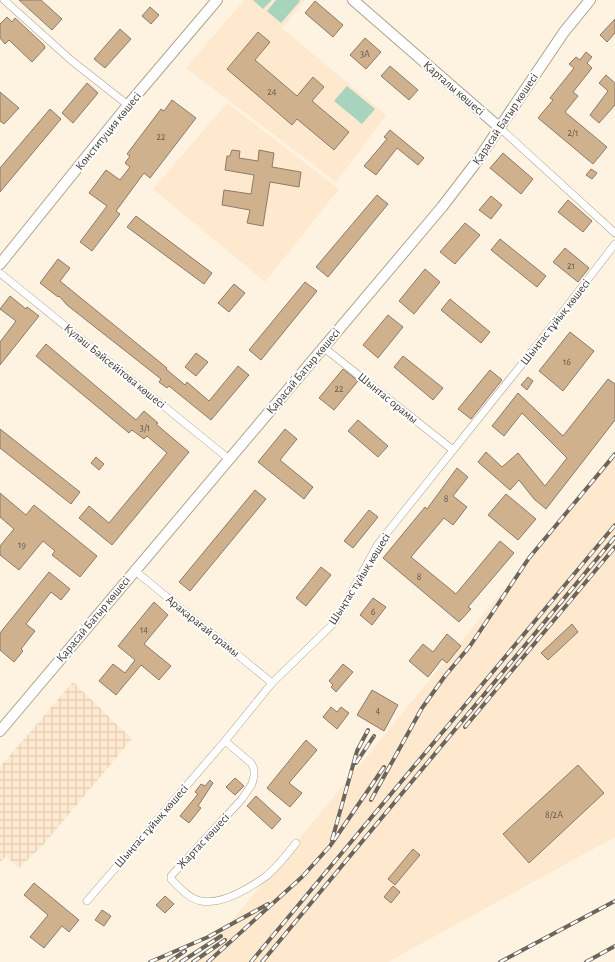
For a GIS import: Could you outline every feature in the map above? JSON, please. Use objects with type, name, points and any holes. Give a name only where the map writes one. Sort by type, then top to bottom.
[{"type":"street","points":[[4,0],[72,61],[128,105]]},
{"type":"street","name":"Конституция көшесі","points":[[0,264],[128,105],[217,0]]},
{"type":"street","name":"Қарталы көшесі","points":[[353,0],[500,128],[554,179],[615,233]]},
{"type":"street","name":"Қарасай Батыр көшесі","points":[[0,731],[134,570],[442,207],[500,128],[564,32],[590,0]]},
{"type":"street","name":"Шыңтас тұйық көшесі","points":[[87,901],[225,741],[272,683],[335,622],[378,544],[615,244]]},
{"type":"street","name":"Күләш Бәйсейітова көшесі","points":[[0,273],[229,459]]},
{"type":"street","name":"Шынтас орамы","points":[[324,347],[453,450]]},
{"type":"street","name":"Арақарағай орамы","points":[[134,570],[272,683]]},
{"type":"street","name":"Жартас көшесі","points":[[225,741],[251,763],[254,769],[252,784],[242,799],[171,876],[172,880],[186,893],[199,901],[213,902],[230,897],[266,876],[296,843]]},
{"type":"shaded area","points":[[244,0],[305,0],[282,28],[386,115],[336,182],[186,68]]},
{"type":"shaded area","points":[[227,103],[339,189],[265,282],[153,189]]},
{"type":"shaded area","points":[[615,454],[615,837],[388,962],[198,962]]},
{"type":"shaded area","points":[[73,682],[132,739],[43,845],[19,868],[6,856],[0,863],[0,767]]},
{"type":"green space","points":[[253,0],[272,0],[263,9]]},
{"type":"green space","points":[[276,0],[300,1],[281,23],[267,11]]},
{"type":"green space","points":[[347,86],[375,109],[362,124],[334,101]]},
{"type":"building","points":[[19,0],[41,0],[62,19],[52,30]]},
{"type":"building","points":[[315,1],[343,25],[333,37],[305,13]]},
{"type":"building","points":[[150,7],[159,15],[151,24],[142,16]]},
{"type":"building","points":[[7,17],[12,22],[15,18],[44,45],[45,48],[32,62],[9,40],[5,44],[0,38],[0,24]]},
{"type":"building","points":[[615,19],[615,33],[607,42],[600,35]]},
{"type":"building","points":[[120,29],[131,39],[105,68],[94,59]]},
{"type":"building","points":[[258,32],[270,42],[255,60],[297,96],[313,77],[324,87],[312,101],[349,132],[334,150],[297,119],[292,125],[227,69]]},
{"type":"building","points":[[365,38],[381,52],[366,69],[350,55]]},
{"type":"building","points":[[586,52],[592,57],[587,63],[592,68],[573,92],[578,96],[565,112],[607,147],[593,164],[538,118],[553,100],[550,98],[574,68],[569,64],[576,57],[580,60]]},
{"type":"building","points":[[390,66],[418,90],[409,100],[381,76]]},
{"type":"building","points":[[606,75],[615,83],[615,105],[599,123],[590,115],[608,91],[599,83]]},
{"type":"building","points":[[87,83],[98,93],[73,123],[62,113]]},
{"type":"building","points":[[0,92],[19,108],[4,124],[0,121]]},
{"type":"building","points":[[172,100],[196,118],[150,178],[144,173],[116,211],[120,214],[92,251],[80,242],[107,206],[89,193],[106,170],[120,180],[130,167],[125,163],[130,156],[127,154],[161,109],[164,111]]},
{"type":"building","points":[[50,109],[61,119],[0,192],[0,168]]},
{"type":"building","points":[[390,130],[424,158],[418,165],[397,148],[376,175],[364,166],[387,139],[384,137]]},
{"type":"building","points":[[232,150],[240,151],[239,158],[258,161],[259,150],[274,153],[272,167],[301,172],[299,187],[270,182],[263,226],[247,223],[250,210],[222,205],[224,190],[251,194],[254,175],[225,170],[227,156],[230,156]]},
{"type":"building","points":[[503,153],[533,179],[521,194],[490,168]]},
{"type":"building","points":[[591,169],[597,173],[592,179],[586,175]]},
{"type":"building","points":[[377,195],[388,204],[328,277],[316,267]]},
{"type":"building","points":[[491,196],[502,205],[491,219],[479,210]]},
{"type":"building","points":[[568,200],[592,221],[583,232],[558,212]]},
{"type":"building","points":[[136,216],[212,273],[204,284],[127,227]]},
{"type":"building","points":[[465,223],[480,235],[455,264],[440,252]]},
{"type":"building","points":[[500,239],[546,276],[537,287],[491,250]]},
{"type":"building","points":[[565,248],[589,268],[578,282],[553,262]]},
{"type":"building","points":[[58,259],[70,268],[60,281],[167,368],[166,369],[185,385],[187,382],[209,401],[238,366],[249,375],[211,420],[169,386],[167,388],[159,382],[161,379],[67,305],[59,296],[58,297],[40,283]]},
{"type":"building","points":[[425,269],[440,282],[414,314],[399,301]]},
{"type":"building","points":[[305,282],[317,291],[261,360],[249,350]]},
{"type":"building","points":[[234,284],[245,293],[229,312],[218,303]]},
{"type":"building","points":[[10,296],[26,309],[27,307],[39,316],[0,365],[0,342],[16,321],[0,309]]},
{"type":"building","points":[[450,299],[490,332],[481,343],[441,310]]},
{"type":"building","points":[[388,315],[403,327],[378,358],[363,345]]},
{"type":"building","points":[[570,332],[594,351],[563,391],[539,371]]},
{"type":"building","points":[[46,344],[136,420],[144,411],[158,423],[156,424],[189,452],[112,545],[79,518],[89,506],[109,523],[167,453],[147,436],[144,439],[132,430],[129,433],[36,356]]},
{"type":"building","points":[[196,353],[208,362],[196,376],[185,367]]},
{"type":"building","points":[[403,356],[443,388],[433,400],[394,367]]},
{"type":"building","points":[[343,369],[358,381],[334,410],[319,398]]},
{"type":"building","points":[[490,370],[502,380],[471,419],[458,409]]},
{"type":"building","points":[[528,377],[533,381],[527,390],[521,385]]},
{"type":"building","points":[[608,379],[615,384],[615,420],[546,509],[534,499],[519,480],[510,490],[478,462],[486,452],[502,467],[518,453],[545,486],[567,458],[522,413],[504,436],[492,426],[518,393],[563,436]]},
{"type":"building","points":[[358,420],[388,446],[378,457],[348,431]]},
{"type":"building","points":[[0,429],[80,492],[71,504],[0,448]]},
{"type":"building","points":[[285,429],[297,439],[280,460],[313,487],[304,499],[258,462]]},
{"type":"building","points":[[96,457],[104,464],[99,470],[91,463]]},
{"type":"building","points":[[457,468],[468,477],[453,496],[467,507],[453,525],[444,518],[411,557],[456,594],[500,541],[514,553],[468,607],[471,609],[459,622],[383,558],[425,507],[427,509]]},
{"type":"building","points":[[255,490],[266,499],[190,591],[179,582]]},
{"type":"building","points":[[0,493],[26,515],[34,505],[97,556],[80,577],[52,555],[55,551],[43,541],[19,570],[0,555],[0,546],[14,529],[0,517]]},
{"type":"building","points":[[506,494],[536,519],[518,540],[488,515]]},
{"type":"building","points":[[369,510],[378,517],[353,548],[344,541]]},
{"type":"building","points":[[321,567],[331,575],[306,606],[296,598]]},
{"type":"building","points":[[49,572],[70,589],[61,600],[51,592],[26,624],[35,631],[21,649],[23,651],[14,662],[0,650],[0,633]]},
{"type":"building","points":[[373,598],[386,607],[372,625],[360,615]]},
{"type":"building","points":[[154,602],[168,615],[144,644],[171,666],[159,680],[141,665],[116,695],[99,681],[113,664],[125,673],[135,660],[118,646]]},
{"type":"building","points":[[572,624],[578,632],[548,660],[541,653]]},
{"type":"building","points":[[447,634],[461,646],[447,663],[442,659],[428,677],[409,661],[423,644],[433,652]]},
{"type":"building","points":[[343,664],[353,672],[336,692],[331,687],[333,685],[329,681]]},
{"type":"building","points":[[372,690],[398,705],[384,731],[357,715]]},
{"type":"building","points":[[331,707],[337,712],[341,707],[349,713],[337,729],[323,717]]},
{"type":"building","points":[[306,740],[317,750],[289,783],[302,793],[290,807],[267,788]]},
{"type":"building","points":[[578,765],[604,793],[529,863],[503,834]]},
{"type":"building","points":[[235,778],[244,786],[235,795],[226,787]]},
{"type":"building","points":[[210,780],[213,783],[198,806],[201,808],[189,823],[180,816],[198,794],[195,792],[201,784],[205,786]]},
{"type":"building","points":[[256,796],[281,819],[272,829],[247,806]]},
{"type":"building","points":[[413,849],[420,855],[395,885],[388,879]]},
{"type":"building","points":[[34,883],[79,920],[69,932],[62,926],[44,948],[30,937],[48,915],[24,895]]},
{"type":"building","points":[[393,886],[400,892],[391,903],[384,897]]},
{"type":"building","points":[[165,896],[174,904],[165,913],[156,905]]},
{"type":"building","points":[[102,910],[111,916],[104,926],[95,920]]},
{"type":"railway","points":[[371,800],[422,708],[445,676],[470,646],[529,558],[615,454]]},
{"type":"railway","points":[[251,962],[615,525]]},
{"type":"railway","points":[[262,962],[615,537]]},
{"type":"railway","points":[[465,727],[615,547]]},
{"type":"railway","points":[[332,840],[357,751],[368,730]]},
{"type":"railway","points":[[356,763],[374,736]]},
{"type":"railway","points":[[208,962],[302,877],[330,846],[384,767]]},
{"type":"railway","points":[[500,962],[615,901]]},
{"type":"railway","points":[[150,962],[208,937],[268,904]]},
{"type":"railway","points":[[181,962],[221,936]]},
{"type":"railway","points":[[193,962],[225,940]]},
{"type":"railway","points":[[586,962],[615,946]]},
{"type":"railway","points":[[169,962],[185,951]]}]
